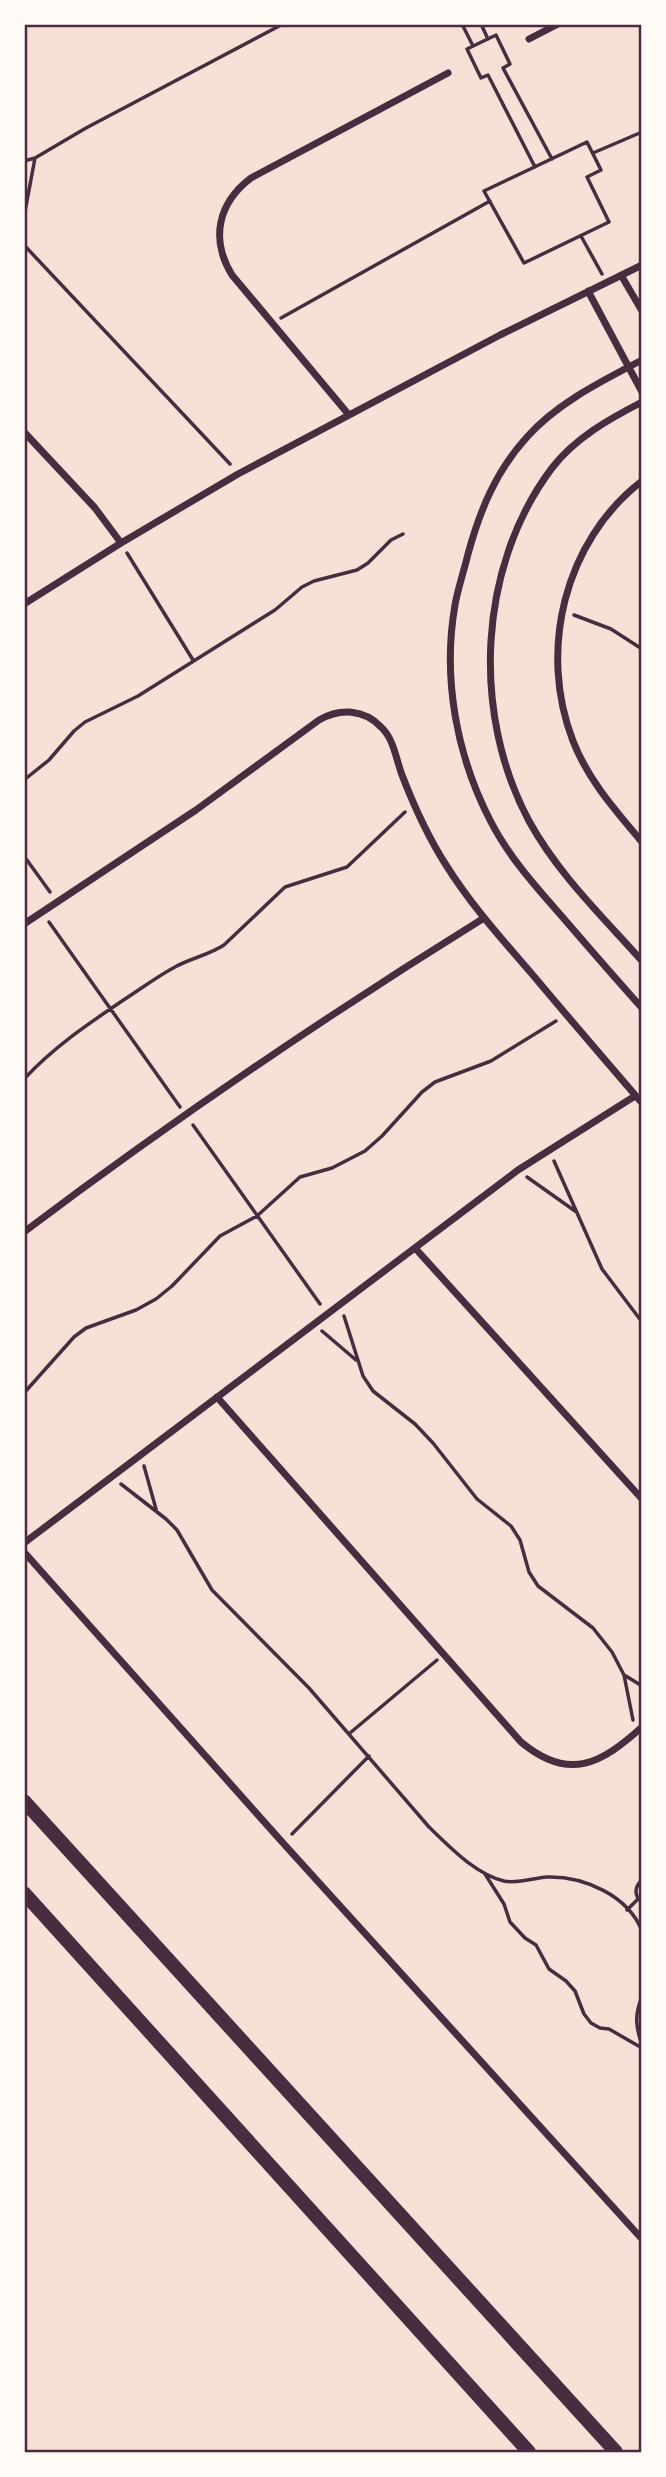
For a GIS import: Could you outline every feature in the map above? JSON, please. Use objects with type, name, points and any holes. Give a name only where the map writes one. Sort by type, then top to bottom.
[{"type":"main road","points":[[24,1801],[616,2452]]},
{"type":"main road","points":[[24,1893],[529,2452]]},
{"type":"street","points":[[529,38],[558,24]]},
{"type":"street","points":[[349,415],[232,275],[221,254],[221,218],[232,195],[251,178],[448,73]]},
{"type":"street","points":[[24,604],[121,542],[238,474],[642,265]]},
{"type":"street","points":[[621,275],[642,311]]},
{"type":"street","points":[[588,291],[642,392]]},
{"type":"street","points":[[642,360],[547,418],[513,453],[499,473],[478,517],[455,604],[451,663],[453,702],[460,741],[472,778],[492,824],[525,873],[642,1008]]},
{"type":"street","points":[[642,402],[604,422],[577,443],[554,466],[538,489],[521,522],[504,566],[493,620],[490,676],[498,735],[515,791],[527,818],[559,868],[642,961]]},
{"type":"street","points":[[24,432],[95,508],[121,542]]},
{"type":"street","points":[[642,481],[620,501],[593,536],[573,575],[562,611],[558,644],[560,694],[569,730],[583,764],[596,785],[642,842]]},
{"type":"street","points":[[24,924],[196,810],[318,720],[346,711],[364,715],[386,731],[414,803],[444,863],[484,918],[642,1103]]},
{"type":"street","points":[[24,1232],[321,1021],[484,918]]},
{"type":"street","points":[[24,1543],[518,1170],[635,1096]]},
{"type":"street","points":[[415,1248],[642,1499]]},
{"type":"street","points":[[218,1397],[521,1742],[543,1758],[566,1764],[593,1762],[618,1749],[639,1730]]},
{"type":"street","points":[[24,1552],[642,2239]]},
{"type":"path","points":[[24,160],[35,158],[86,128],[283,24]]},
{"type":"path","points":[[462,24],[473,46]]},
{"type":"path","points":[[481,24],[488,39]]},
{"type":"path","points":[[535,167],[488,75],[481,78],[467,49],[496,35],[510,64],[503,68],[552,159]]},
{"type":"path","points":[[593,153],[642,132]]},
{"type":"path","points":[[587,142],[601,170],[587,177],[609,222],[524,263],[484,191],[552,159],[587,142]]},
{"type":"path","points":[[24,217],[35,158]]},
{"type":"path","points":[[272,323],[490,201]]},
{"type":"path","points":[[581,236],[606,282]]},
{"type":"path","points":[[24,245],[238,474]]},
{"type":"path","points":[[24,780],[49,760],[85,722],[118,707],[275,610],[302,587],[314,581],[357,570],[391,540],[403,534]]},
{"type":"path","points":[[121,542],[194,660]]},
{"type":"path","points":[[562,611],[611,629],[642,649]]},
{"type":"path","points":[[24,1079],[66,1039],[163,974],[224,945],[285,887],[347,867],[414,803]]},
{"type":"path","points":[[24,856],[57,902]]},
{"type":"path","points":[[24,1393],[74,1337],[103,1320],[136,1310],[156,1299],[220,1236],[257,1216],[300,1177],[332,1168],[365,1151],[435,1082],[491,1061],[566,1015]]},
{"type":"path","points":[[549,1150],[602,1269],[642,1322]]},
{"type":"path","points":[[518,1170],[577,1212]]},
{"type":"path","points":[[340,1304],[363,1376],[373,1391],[415,1424],[477,1499],[511,1526],[520,1540],[529,1572],[538,1586],[593,1628],[612,1652],[624,1675],[639,1730]]},
{"type":"path","points":[[314,1324],[358,1361]]},
{"type":"path","points":[[141,1455],[156,1511]]},
{"type":"path","points":[[112,1477],[177,1530],[212,1590],[350,1733],[429,1827],[483,1872],[506,1882],[549,1877],[571,1879],[602,1888],[627,1910],[642,1931]]},
{"type":"path","points":[[350,1733],[444,1655]]},
{"type":"path","points":[[624,1675],[642,1686]]},
{"type":"path","points":[[283,1843],[369,1756]]},
{"type":"path","points":[[483,1872],[504,1904],[510,1922],[536,1945],[549,1969],[575,1991],[584,2014],[591,2023],[609,2029],[642,2047]]},
{"type":"path","points":[[627,1910],[640,1900],[635,1890],[642,1880]]},
{"type":"path","points":[[642,1997],[636,2015],[636,2028],[642,2047]]}]
